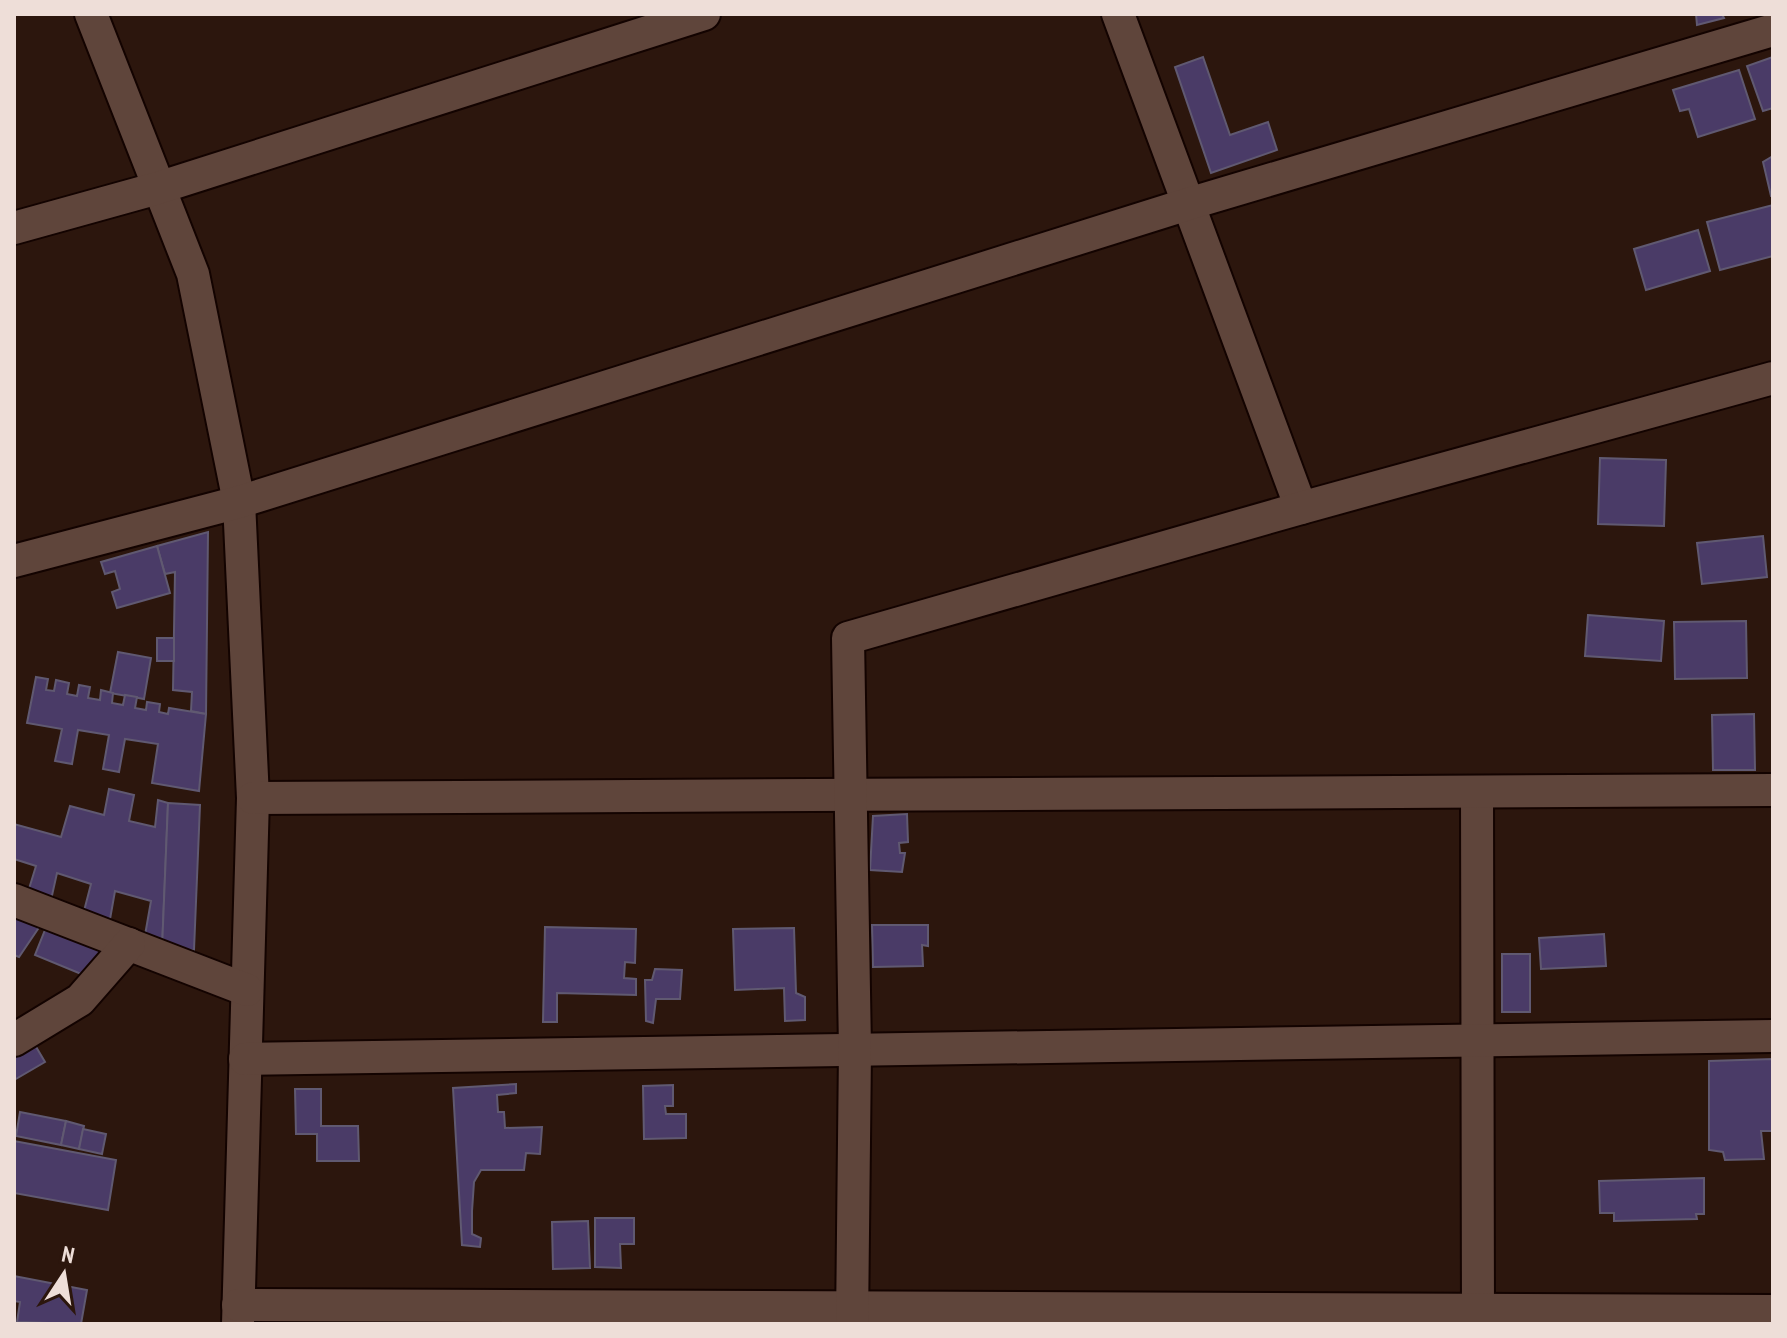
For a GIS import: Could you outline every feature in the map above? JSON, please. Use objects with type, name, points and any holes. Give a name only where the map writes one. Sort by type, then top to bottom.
[{"type":"street","points":[[91,14],[193,274],[239,502],[253,798],[238,1314],[1478,1317],[1773,1311]]},
{"type":"street","points":[[14,228],[158,188],[704,14]]},
{"type":"street","points":[[1118,14],[1301,508]]},
{"type":"street","points":[[14,561],[239,502],[1188,204],[1773,30]]},
{"type":"street","points":[[852,1316],[855,1050],[848,638],[1301,508],[1773,378]]},
{"type":"street","points":[[253,798],[1773,790]]},
{"type":"street","points":[[1477,792],[1478,1317]]},
{"type":"street","points":[[14,900],[247,990]]},
{"type":"street","points":[[14,1040],[80,1000],[129,944]]},
{"type":"street","points":[[245,1059],[1773,1036]]},
{"type":"building","points":[[1696,14],[1722,14],[1724,18],[1697,25]]},
{"type":"building","points":[[1203,57],[1230,135],[1268,122],[1277,150],[1211,173],[1175,67]]},
{"type":"building","points":[[1773,57],[1773,108],[1763,111],[1747,66]]},
{"type":"building","points":[[1739,70],[1755,119],[1698,137],[1689,109],[1680,111],[1673,90]]},
{"type":"building","points":[[1773,156],[1773,196],[1771,196],[1763,162]]},
{"type":"building","points":[[1773,205],[1773,256],[1720,270],[1707,222]]},
{"type":"building","points":[[1698,230],[1710,271],[1646,290],[1634,249]]},
{"type":"building","points":[[1600,458],[1666,460],[1664,526],[1598,524]]},
{"type":"building","points":[[208,532],[206,714],[191,711],[192,692],[173,690],[175,572],[165,574],[157,546]]},
{"type":"building","points":[[1763,536],[1767,577],[1702,584],[1697,543]]},
{"type":"building","points":[[157,546],[170,593],[117,608],[112,592],[120,589],[115,571],[105,574],[101,562]]},
{"type":"building","points":[[1588,615],[1664,621],[1661,661],[1585,656]]},
{"type":"building","points":[[1746,621],[1747,678],[1675,679],[1674,622]]},
{"type":"building","points":[[157,638],[174,638],[174,661],[157,661]]},
{"type":"building","points":[[118,652],[151,658],[144,699],[110,693]]},
{"type":"building","points":[[36,677],[48,679],[46,690],[54,691],[56,680],[69,683],[67,694],[77,696],[79,685],[90,687],[88,698],[100,700],[101,690],[113,693],[112,703],[123,705],[125,695],[137,697],[135,708],[146,710],[147,702],[160,704],[159,712],[168,714],[169,708],[206,714],[199,791],[152,783],[158,744],[125,739],[119,772],[103,769],[109,735],[78,730],[72,764],[55,761],[62,729],[27,723]]},
{"type":"building","points":[[1754,714],[1755,770],[1713,770],[1712,715]]},
{"type":"building","points":[[109,789],[134,795],[129,821],[155,827],[158,800],[168,803],[162,949],[144,941],[151,901],[115,891],[109,925],[83,915],[91,884],[57,873],[51,900],[28,892],[36,866],[14,859],[14,824],[61,837],[70,806],[104,815]]},
{"type":"building","points":[[168,803],[200,805],[194,950],[162,949]]},
{"type":"building","points":[[907,814],[908,842],[899,843],[900,853],[905,853],[902,872],[870,870],[873,816]]},
{"type":"building","points":[[14,911],[42,923],[19,957],[14,955]]},
{"type":"building","points":[[47,925],[116,949],[91,978],[35,955]]},
{"type":"building","points":[[872,925],[928,925],[928,946],[922,945],[923,966],[873,967]]},
{"type":"building","points":[[545,927],[636,929],[635,963],[625,962],[624,978],[636,979],[636,995],[557,993],[557,1022],[543,1022]]},
{"type":"building","points":[[794,928],[796,993],[805,997],[805,1020],[785,1021],[784,988],[735,990],[733,929]]},
{"type":"building","points":[[1604,934],[1606,966],[1541,969],[1539,938]]},
{"type":"building","points":[[1502,954],[1530,954],[1530,1012],[1502,1012]]},
{"type":"building","points":[[655,969],[682,970],[680,999],[656,999],[653,1023],[646,1021],[645,980],[652,980]]},
{"type":"building","points":[[32,1040],[45,1062],[14,1080],[14,1051]]},
{"type":"building","points":[[1773,1059],[1773,1131],[1761,1131],[1764,1159],[1725,1160],[1723,1152],[1709,1150],[1709,1061]]},
{"type":"building","points":[[516,1084],[516,1093],[497,1095],[498,1112],[504,1112],[505,1128],[542,1127],[540,1154],[526,1153],[524,1170],[481,1170],[474,1182],[472,1211],[472,1234],[481,1238],[480,1247],[462,1245],[453,1088]]},
{"type":"building","points":[[673,1085],[673,1106],[665,1106],[666,1114],[686,1114],[686,1138],[644,1139],[643,1086]]},
{"type":"building","points":[[295,1089],[321,1089],[321,1126],[358,1126],[359,1161],[317,1161],[317,1134],[296,1134]]},
{"type":"building","points":[[20,1112],[66,1121],[61,1145],[16,1136]]},
{"type":"building","points":[[66,1121],[84,1126],[79,1149],[61,1145]]},
{"type":"building","points":[[83,1129],[106,1134],[102,1154],[79,1149]]},
{"type":"building","points":[[14,1141],[116,1160],[108,1210],[14,1193]]},
{"type":"building","points":[[1704,1178],[1704,1214],[1696,1214],[1697,1219],[1614,1221],[1614,1213],[1600,1213],[1599,1181]]},
{"type":"building","points":[[595,1218],[634,1218],[634,1244],[620,1244],[621,1268],[595,1267]]},
{"type":"building","points":[[588,1221],[590,1268],[553,1269],[552,1222]]},
{"type":"building","points":[[14,1276],[87,1290],[81,1324],[17,1322],[20,1302],[14,1301]]}]
